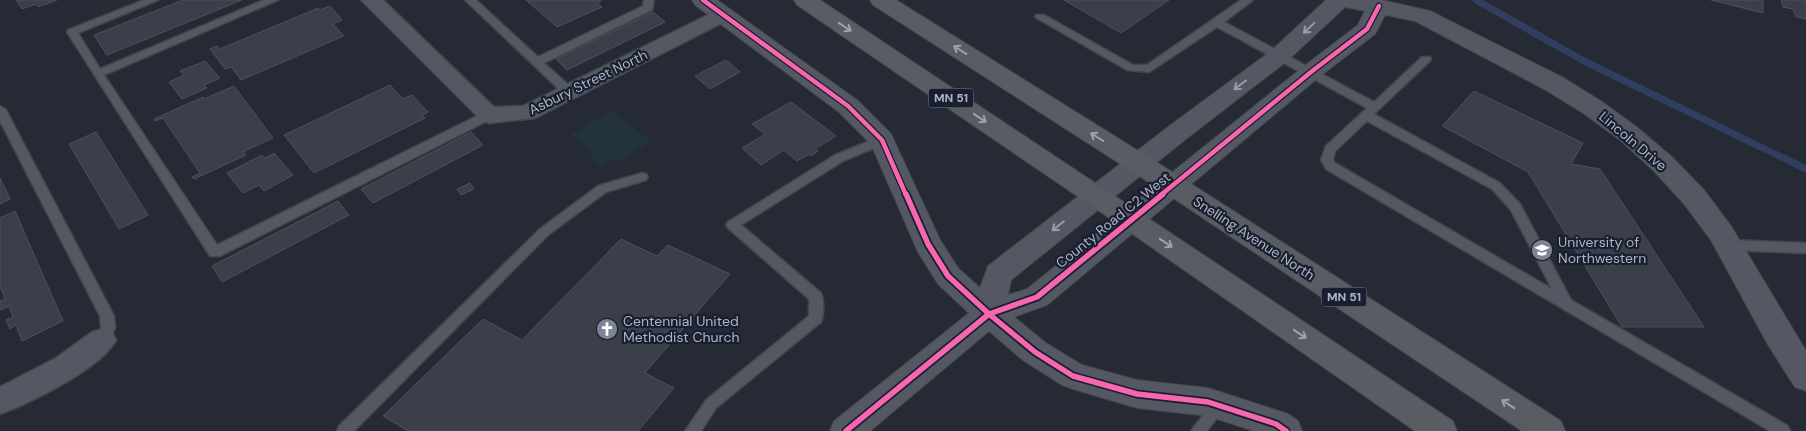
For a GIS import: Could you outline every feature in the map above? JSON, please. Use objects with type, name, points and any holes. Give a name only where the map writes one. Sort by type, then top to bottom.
[{"type":"highway","name":"MN 51","points":[[804,0],[1131,219],[1441,431]]},
{"type":"highway","name":"Snelling Avenue North","points":[[881,0],[1139,163],[1549,431]]},
{"type":"street","points":[[371,0],[489,115]]},
{"type":"street","name":"County Road C2 West","points":[[988,314],[998,274],[1096,196],[1279,56],[1339,0]]},
{"type":"street","name":"Lincoln Drive","points":[[1345,0],[1378,3],[1422,16],[1553,83],[1592,107],[1629,134],[1663,164],[1694,197],[1728,245],[1778,334],[1806,378]]},
{"type":"street","name":"County Road C2 West","points":[[846,431],[988,314],[1037,297],[1311,72],[1368,29],[1378,3]]},
{"type":"street","points":[[713,7],[848,106],[882,140],[933,252],[948,276],[988,314],[1035,352],[1073,376],[1137,394],[1208,402],[1276,424],[1286,431]]},
{"type":"street","name":"Asbury Street North","points":[[489,115],[527,113],[569,92],[713,7]]},
{"type":"street","points":[[0,401],[73,363],[90,352],[102,340]]},
{"type":"lane","points":[[153,0],[72,32],[215,252],[489,115]]},
{"type":"lane","points":[[98,74],[273,0]]},
{"type":"lane","points":[[470,0],[569,92]]},
{"type":"lane","points":[[537,62],[648,8],[649,0]]},
{"type":"lane","points":[[1040,17],[1131,68],[1149,69],[1248,0]]},
{"type":"lane","points":[[1216,22],[1311,72],[1370,111],[1482,178],[1505,194],[1516,207],[1566,304]]},
{"type":"lane","points":[[1426,59],[1330,149],[1327,160],[1330,166],[1783,431]]},
{"type":"lane","points":[[0,110],[107,316],[108,328],[102,340]]},
{"type":"lane","points":[[692,431],[711,404],[816,318],[816,297],[732,225],[839,158],[882,140]]},
{"type":"lane","points":[[344,431],[544,232],[602,189],[642,177]]},
{"type":"lane","points":[[1728,245],[1806,248]]},
{"type":"lane","points":[[1198,431],[1220,406]]},
{"type":"shaded area","points":[[611,110],[651,141],[619,161],[615,158],[601,167],[589,157],[594,153],[571,135]]},
{"type":"building","points":[[16,0],[57,0],[38,7],[36,4],[22,9]]},
{"type":"building","points":[[183,0],[242,0],[107,55],[94,35]]},
{"type":"building","points":[[526,0],[602,0],[597,3],[602,7],[557,27]]},
{"type":"building","points":[[1064,0],[1169,0],[1121,33]]},
{"type":"building","points":[[1711,0],[1763,0],[1763,13]]},
{"type":"building","points":[[1781,0],[1806,0],[1806,19],[1796,17],[1793,9],[1783,7]]},
{"type":"building","points":[[330,6],[342,20],[333,24],[344,36],[241,80],[231,67],[225,69],[210,49],[217,46],[220,49],[318,8],[320,10]]},
{"type":"building","points":[[653,12],[665,22],[567,70],[556,59]]},
{"type":"building","points":[[726,60],[740,72],[710,89],[695,76]]},
{"type":"building","points":[[205,61],[220,78],[204,85],[207,88],[182,99],[169,82],[184,75],[180,71]]},
{"type":"building","points":[[390,85],[403,99],[412,95],[428,112],[422,115],[425,118],[314,173],[284,135]]},
{"type":"building","points":[[234,86],[273,138],[243,152],[246,155],[194,179],[192,177],[200,173],[163,118],[155,121],[154,119],[203,97],[204,99]]},
{"type":"building","points":[[1474,91],[1583,143],[1571,164],[1600,169],[1704,327],[1622,327],[1528,172],[1442,126]]},
{"type":"building","points":[[791,102],[836,136],[815,149],[818,151],[811,156],[809,154],[797,161],[784,150],[761,165],[742,148],[765,134],[752,124]]},
{"type":"building","points":[[96,132],[148,215],[119,229],[69,144]]},
{"type":"building","points":[[471,132],[483,145],[373,203],[361,189]]},
{"type":"building","points":[[274,153],[293,175],[264,191],[259,185],[243,193],[227,173],[262,155],[265,158]]},
{"type":"building","points":[[0,178],[10,199],[0,204]]},
{"type":"building","points":[[470,183],[474,189],[461,195],[457,189]]},
{"type":"building","points":[[338,201],[349,215],[222,282],[212,266]]},
{"type":"building","points":[[15,211],[63,321],[22,341],[16,325],[10,329],[6,320],[13,317],[9,306],[1,310],[0,307],[0,301],[5,299],[0,289],[0,218]]},
{"type":"building","name":"Centennial United Methodist Church","points":[[621,239],[657,256],[668,245],[730,274],[645,373],[674,388],[638,431],[408,431],[383,416],[483,319],[522,340]]},
{"type":"waterway","points":[[1476,0],[1584,61],[1806,169]]},
{"type":"cycle path","points":[[703,0],[848,106],[882,140],[928,244],[948,276],[989,314],[1035,352],[1073,376],[1137,394],[1208,402],[1276,424],[1286,431]]},
{"type":"cycle path","points":[[846,431],[989,314],[1037,297],[1311,72],[1367,29],[1379,6]]},
{"type":"place","name":"University of Northwestern","points":[[1542,250]]},
{"type":"place","name":"Centennial United Methodist Church","points":[[607,329]]}]
